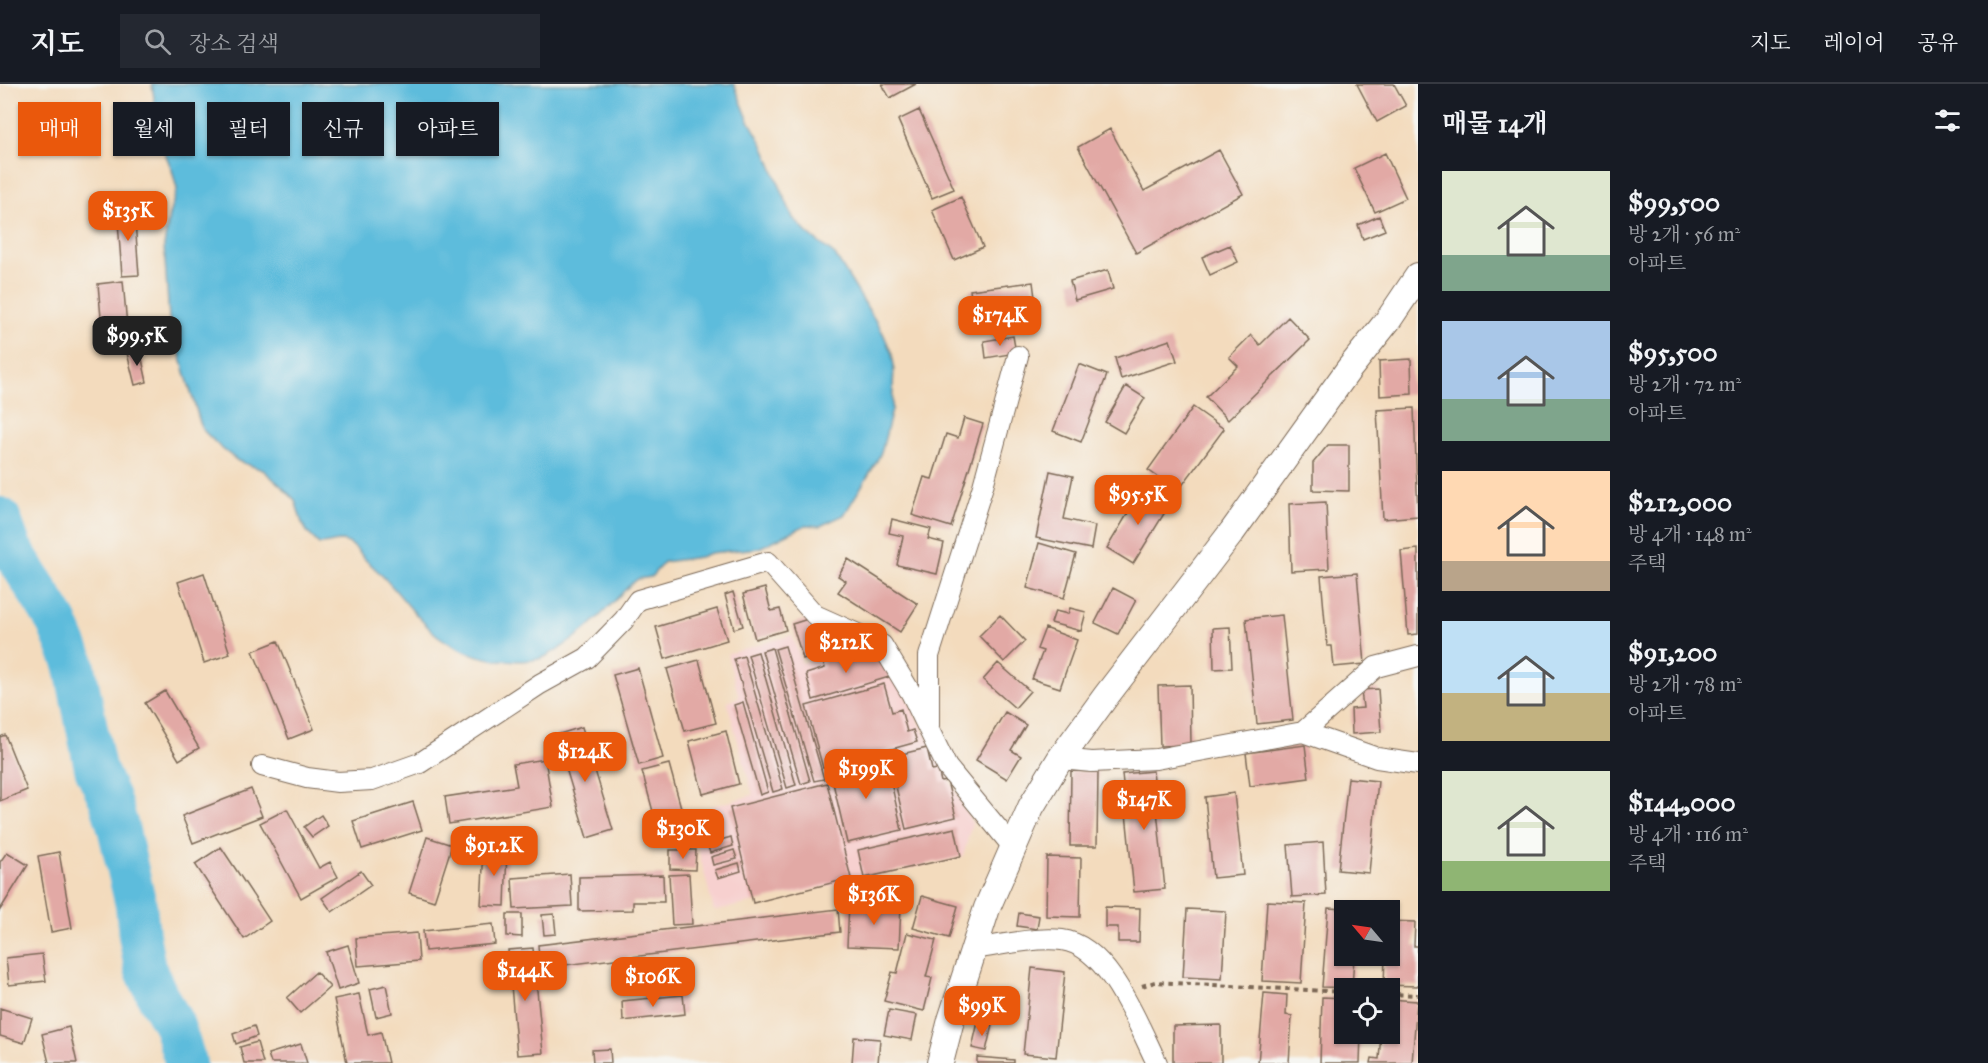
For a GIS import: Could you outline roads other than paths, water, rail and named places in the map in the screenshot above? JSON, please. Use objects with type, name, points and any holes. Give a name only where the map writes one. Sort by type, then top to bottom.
[{"type":"street","points":[[940,1063],[951,1020],[987,908],[1031,807],[1060,759],[1232,532],[1349,369],[1389,320],[1418,276]]},
{"type":"street","points":[[930,732],[929,656],[983,486],[1018,356]]},
{"type":"street","points":[[262,766],[307,778],[338,782],[372,780],[420,763],[540,684],[587,658],[624,620],[638,600],[768,562],[815,615],[882,645],[911,693],[947,767],[1013,847]]},
{"type":"street","points":[[1303,732],[1376,667],[1418,656]]},
{"type":"street","points":[[1060,759],[1092,762],[1156,759],[1303,732],[1377,758],[1418,764]]},
{"type":"street","points":[[975,949],[1017,942],[1062,940],[1083,948],[1096,957],[1115,982],[1157,1063]]},
{"type":"water","points":[[152,84],[734,84],[748,119],[763,145],[793,218],[808,234],[835,255],[883,333],[892,354],[894,366],[892,410],[882,450],[876,463],[844,515],[820,526],[806,525],[759,548],[710,553],[700,557],[664,562],[651,577],[638,579],[630,585],[576,637],[543,658],[523,661],[497,660],[459,649],[429,628],[350,544],[341,541],[319,544],[302,523],[295,500],[280,485],[263,470],[238,461],[202,429],[169,318],[164,246],[169,215],[177,189],[166,156],[195,156],[195,102],[155,102]]},
{"type":"waterway","points":[[0,518],[11,548],[57,622],[74,663],[95,768],[109,798],[118,827],[136,905],[145,968],[173,1023],[186,1063]]}]
